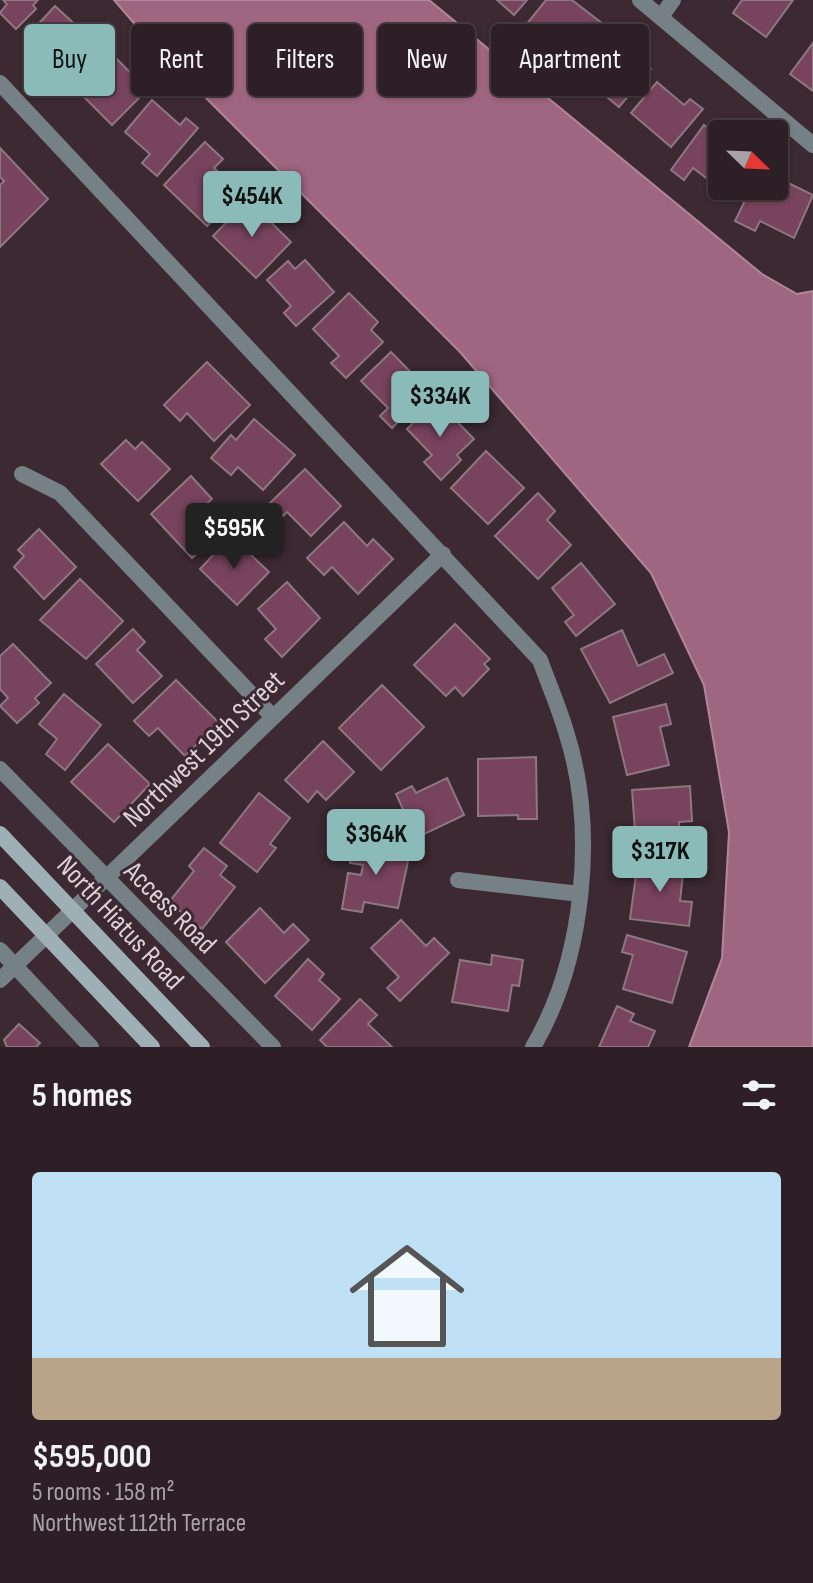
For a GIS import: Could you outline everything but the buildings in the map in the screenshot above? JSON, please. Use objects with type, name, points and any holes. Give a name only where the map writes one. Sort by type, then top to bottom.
[{"type":"main road","name":"North Hiatus Road","points":[[0,834],[202,1047]]},
{"type":"main road","points":[[0,887],[152,1047]]},
{"type":"street","points":[[640,0],[813,145]]},
{"type":"street","points":[[661,17],[673,0]]},
{"type":"street","points":[[0,83],[540,660],[568,737],[583,832],[576,938],[558,997],[533,1047]]},
{"type":"street","points":[[22,474],[60,493],[273,717]]},
{"type":"street","name":"Northwest 19th Street","points":[[0,980],[443,554]]},
{"type":"street","name":"Access Road","points":[[0,769],[106,881],[273,1047]]},
{"type":"street","points":[[458,880],[580,894]]},
{"type":"street","points":[[0,950],[91,1047]]},
{"type":"shaded area","points":[[114,0],[429,0],[458,24],[378,24],[378,96],[475,96],[475,38],[491,51],[491,96],[546,96],[762,274],[797,294],[813,291],[813,1047],[689,1047],[722,958],[729,832],[704,685],[651,573],[460,352],[204,96],[232,96],[232,24],[135,24]]}]
